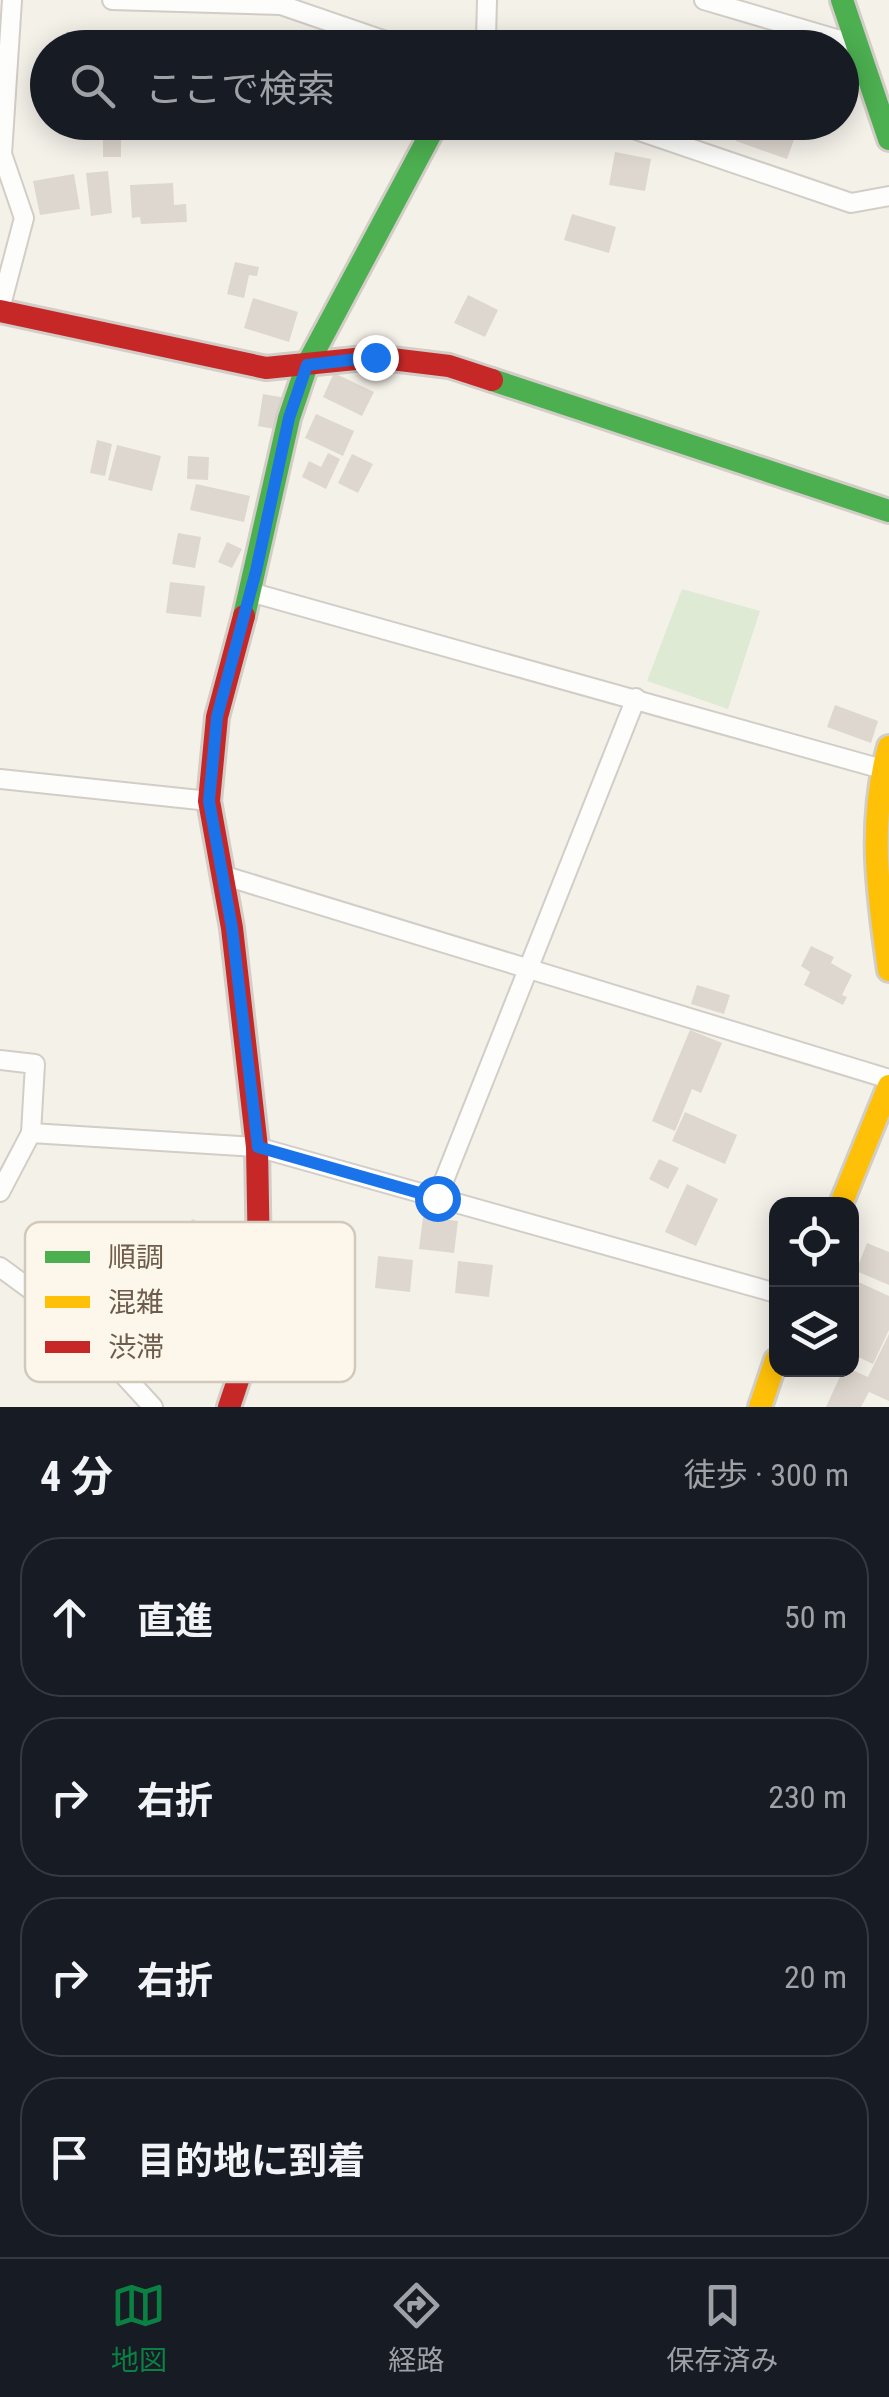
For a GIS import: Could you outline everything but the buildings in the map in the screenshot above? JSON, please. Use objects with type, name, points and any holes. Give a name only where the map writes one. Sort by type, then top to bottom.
[{"type":"street","points":[[12,0],[2,154],[24,218],[0,310],[266,368],[375,357],[449,366],[889,511]]},
{"type":"street","points":[[112,0],[280,5],[353,30]]},
{"type":"street","points":[[486,30],[488,0]]},
{"type":"street","points":[[704,0],[806,30]]},
{"type":"street","points":[[842,0],[850,30]]},
{"type":"street","points":[[859,56],[889,139]]},
{"type":"street","points":[[259,1222],[258,1147],[209,801],[217,717],[289,418],[307,365],[427,140]]},
{"type":"street","points":[[666,140],[851,203],[889,196]]},
{"type":"street","points":[[250,592],[636,698],[885,758],[875,810],[876,877],[889,970]]},
{"type":"street","points":[[437,1198],[636,698]]},
{"type":"street","points":[[0,779],[209,801]]},
{"type":"street","points":[[222,875],[889,1082],[844,1197]]},
{"type":"street","points":[[0,1060],[35,1064],[32,1133],[0,1192]]},
{"type":"street","points":[[32,1133],[258,1147],[769,1290]]},
{"type":"street","points":[[0,1266],[25,1285]]},
{"type":"street","points":[[760,1407],[770,1377]]},
{"type":"street","points":[[130,1382],[153,1407]]},
{"type":"street","points":[[229,1407],[237,1382]]},
{"type":"green space","points":[[682,589],[760,611],[728,709],[647,681]]},
{"type":"traffic: fast","points":[[842,0],[852,30]]},
{"type":"traffic: fast","points":[[859,50],[889,139]]},
{"type":"traffic: fast","points":[[244,616],[289,418],[307,365],[427,140]]},
{"type":"traffic: fast","points":[[492,380],[889,511]]},
{"type":"traffic: slow","points":[[889,747],[877,830],[889,970]]},
{"type":"traffic: slow","points":[[844,1197],[889,1086]]},
{"type":"traffic: slow","points":[[760,1407],[770,1377]]},
{"type":"traffic: jam","points":[[0,311],[266,368],[375,357],[449,366],[492,380]]},
{"type":"traffic: jam","points":[[244,616],[217,717],[209,801],[232,928],[257,1147],[258,1222]]},
{"type":"traffic: jam","points":[[229,1407],[237,1382]]},
{"type":"route","points":[[375,357],[307,365],[289,418],[278,480],[217,717],[209,801],[232,928],[258,1147],[437,1198]]}]
